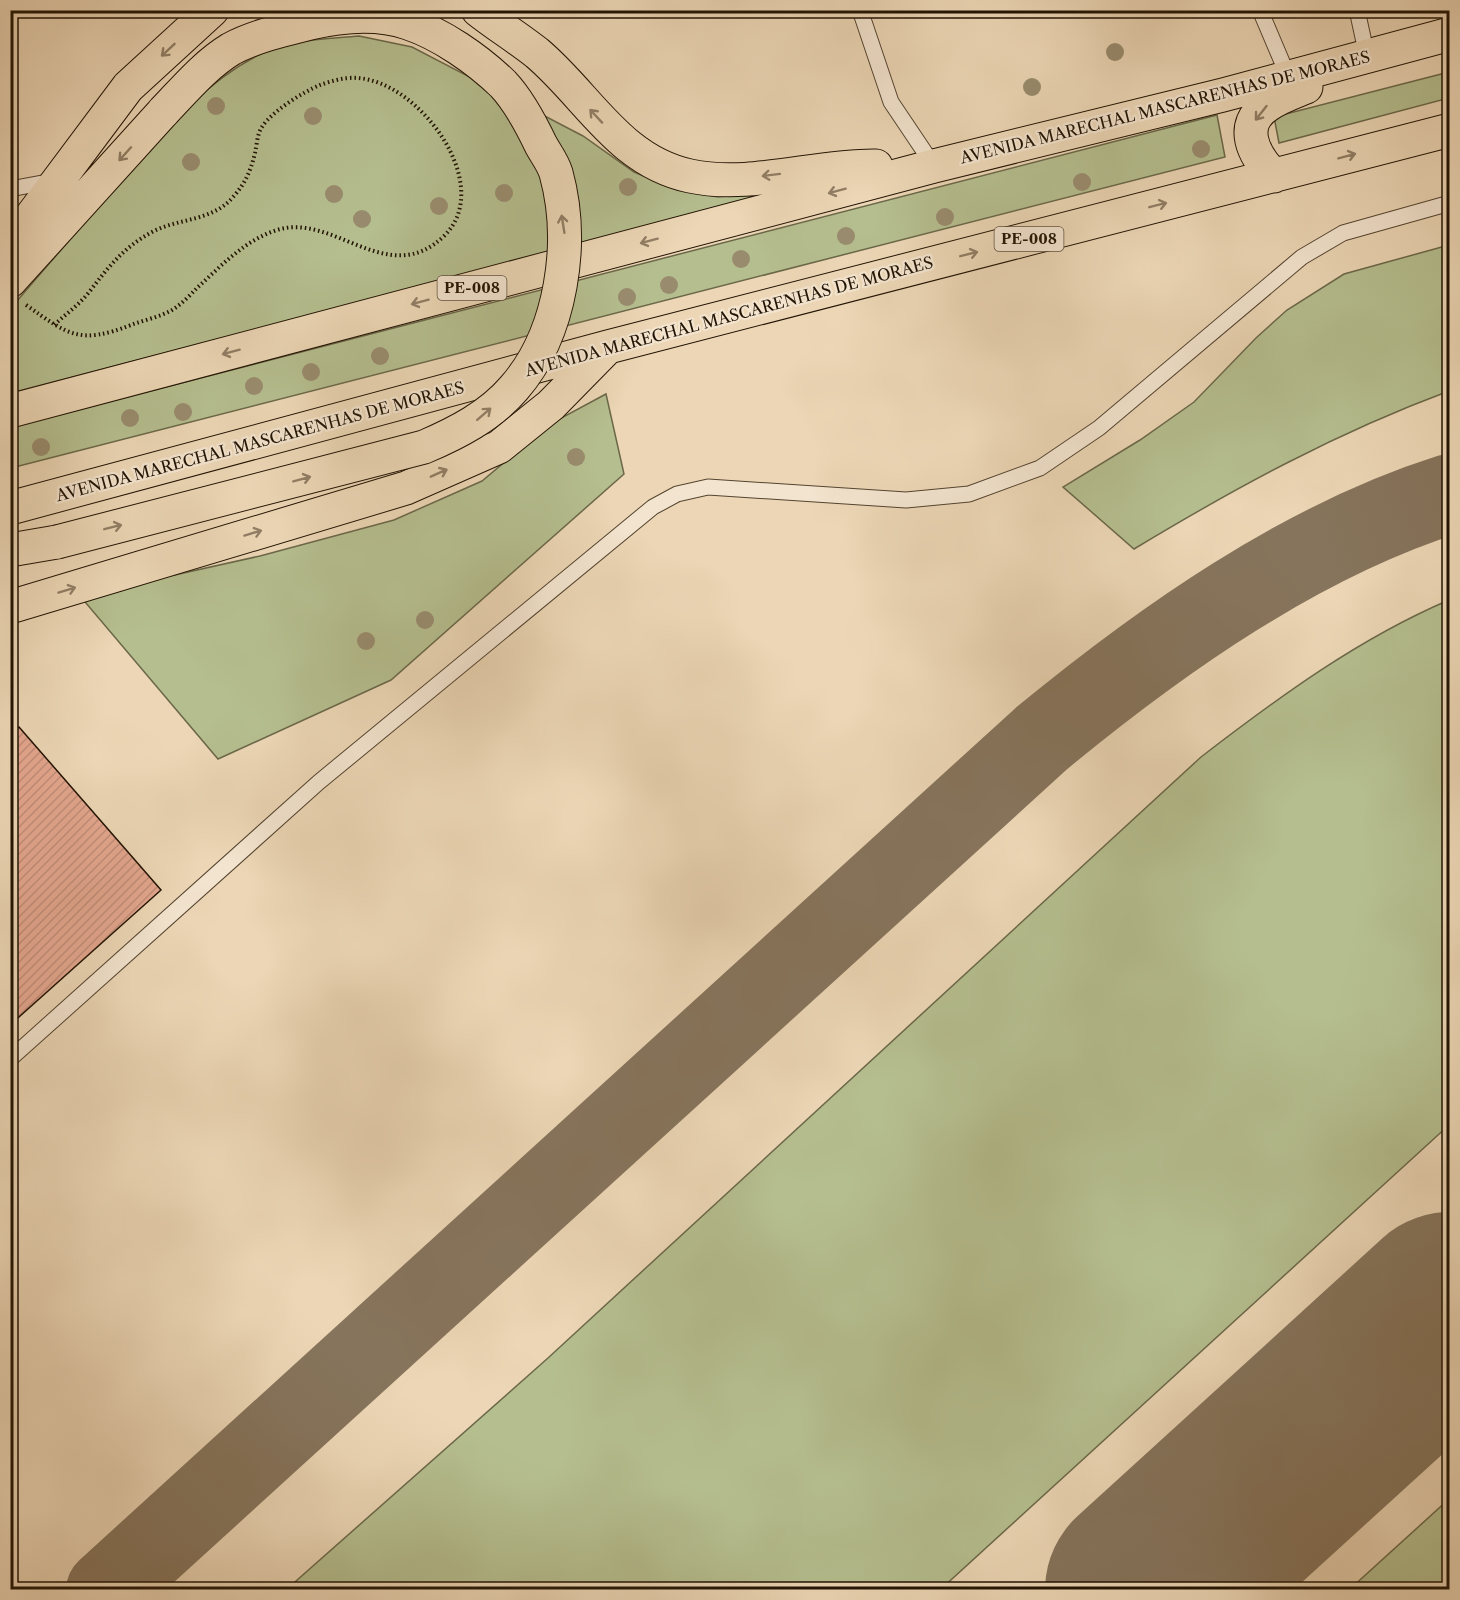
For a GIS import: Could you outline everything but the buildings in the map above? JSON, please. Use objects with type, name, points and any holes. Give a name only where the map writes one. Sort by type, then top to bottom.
[{"type":"highway","points":[[10,244],[128,87],[212,10]]},
{"type":"highway","points":[[477,10],[538,54],[606,126],[643,158],[690,176],[738,180],[865,165],[934,166]]},
{"type":"highway","points":[[10,550],[52,542],[424,447],[452,435],[477,421],[515,388],[543,341],[557,307],[567,245],[556,172],[526,115],[503,84],[434,33],[406,22],[342,18],[266,34],[231,49],[197,76],[164,111],[14,290]]},
{"type":"highway","name":"AVENIDA MARECHAL MASCARENHAS DE MORAES","points":[[10,411],[934,166],[1449,34]]},
{"type":"highway","points":[[1274,176],[1257,158],[1251,146],[1250,134],[1258,114],[1267,105],[1366,56]]},
{"type":"highway","name":"AVENIDA MARECHAL MASCARENHAS DE MORAES","points":[[10,508],[608,347],[1449,130]]},
{"type":"highway","points":[[10,607],[406,488],[499,447],[551,405],[608,347]]},
{"type":"highway","points":[[10,562],[52,542]]},
{"type":"lane","points":[[494,10],[538,54]]},
{"type":"lane","points":[[860,10],[891,102],[934,166]]},
{"type":"lane","points":[[1260,10],[1288,76]]},
{"type":"lane","points":[[1357,10],[1366,56]]},
{"type":"lane","points":[[10,189],[59,179]]},
{"type":"lane","points":[[10,1059],[319,783],[653,507],[676,494],[708,487],[906,501],[969,494],[1040,468],[1099,428],[1302,257],[1343,233],[1449,203]]},
{"type":"path","points":[[14,290],[54,324],[75,335],[96,336],[165,313],[179,305],[235,253],[267,234],[288,228],[301,228],[328,235],[390,256],[413,253],[434,244],[454,223],[460,186],[456,164],[442,135],[421,108],[404,94],[380,83],[359,77],[319,86],[294,99],[261,128],[250,170],[243,185],[231,201],[217,210],[166,226],[128,247],[112,262],[84,298],[54,324]]},
{"type":"green space","points":[[359,36],[412,47],[583,136],[634,172],[675,189],[718,197],[792,190],[11,393],[11,308],[165,130],[222,78],[265,52],[300,42]]},
{"type":"green space","points":[[1449,72],[1449,98],[1279,143],[1274,117]]},
{"type":"green space","points":[[1217,115],[1225,157],[11,468],[11,427]]},
{"type":"green space","points":[[1449,245],[1449,391],[1327,443],[1249,483],[1134,549],[1063,487],[1140,440],[1194,402],[1256,338],[1287,310],[1344,274]]},
{"type":"green space","points":[[606,394],[624,474],[391,680],[218,759],[80,596],[260,556],[394,520],[482,481],[550,424]]},
{"type":"green space","points":[[1449,600],[1449,1125],[941,1589],[287,1589],[548,1358],[1201,757],[1290,691],[1351,651],[1415,615]]},
{"type":"green space","points":[[1449,1499],[1449,1589],[1350,1589]]},
{"type":"taxiway","points":[[106,1590],[1042,738],[1135,665],[1235,597],[1340,538],[1395,514],[1450,494]]},
{"type":"runway","points":[[1145,1590],[1450,1312]]}]
